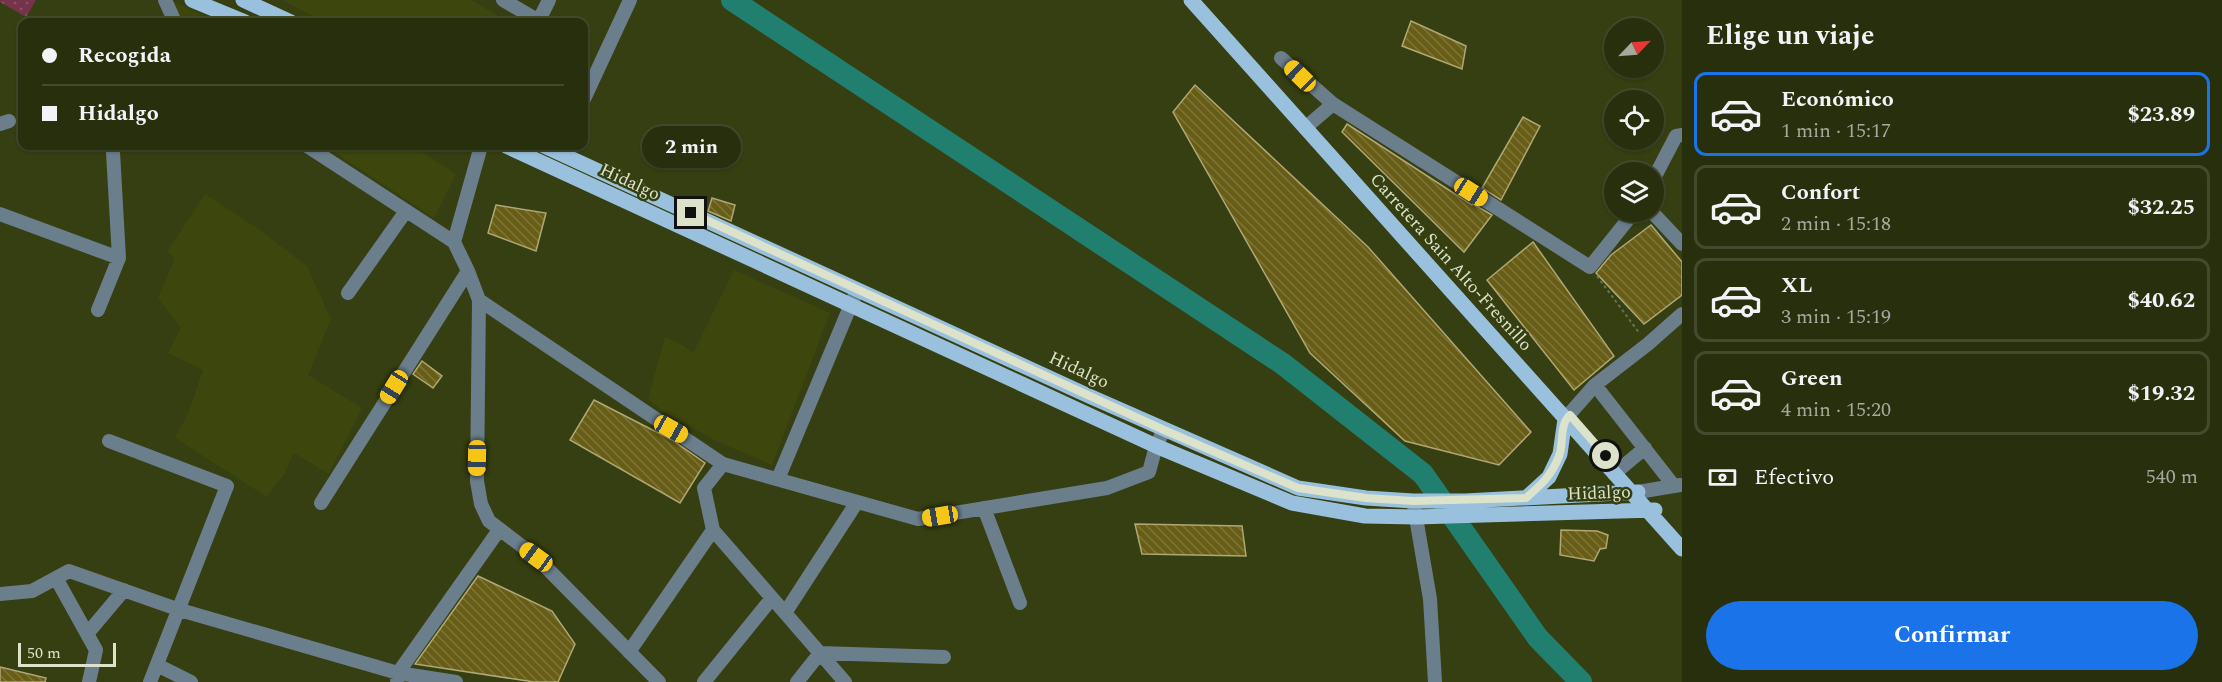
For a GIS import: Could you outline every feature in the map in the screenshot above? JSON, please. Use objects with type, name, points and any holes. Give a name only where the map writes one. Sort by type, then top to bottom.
[{"type":"main road","points":[[192,0],[213,4],[238,18]]},
{"type":"main road","points":[[243,0],[282,18]]},
{"type":"main road","points":[[1191,0],[1567,417],[1682,549]]},
{"type":"main road","points":[[1198,0],[1307,127]]},
{"type":"main road","name":"Hidalgo","points":[[515,150],[1156,446],[1292,503],[1365,516],[1422,517],[1526,498],[1634,492]]},
{"type":"main road","name":"Hidalgo","points":[[553,150],[1164,430],[1298,488],[1366,498],[1418,501],[1467,508],[1651,511]]},
{"type":"main road","points":[[1526,498],[1549,477],[1560,454],[1567,417]]},
{"type":"main road","points":[[1651,511],[1682,541]]},
{"type":"street","points":[[165,0],[173,18]]},
{"type":"street","points":[[503,0],[532,18]]},
{"type":"street","points":[[541,18],[549,0]]},
{"type":"street","points":[[588,90],[630,0]]},
{"type":"street","points":[[1281,58],[1333,104],[1590,267],[1626,222]]},
{"type":"street","points":[[1307,127],[1333,104]]},
{"type":"street","points":[[1662,162],[1676,136],[1682,135]]},
{"type":"street","points":[[313,150],[454,242],[479,300],[477,481],[481,504],[489,521],[536,557],[659,682]]},
{"type":"street","points":[[454,242],[480,150]]},
{"type":"street","points":[[98,310],[119,258],[114,153]]},
{"type":"street","points":[[348,293],[406,211]]},
{"type":"street","points":[[0,214],[119,258]]},
{"type":"street","points":[[1661,222],[1682,244]]},
{"type":"street","points":[[321,503],[468,271]]},
{"type":"street","points":[[778,479],[857,290]]},
{"type":"street","points":[[479,300],[723,464],[918,519],[1107,488],[1149,472],[1156,446],[1164,430]]},
{"type":"street","points":[[1567,417],[1595,385],[1682,314]]},
{"type":"street","points":[[1595,385],[1678,485]]},
{"type":"street","points":[[110,441],[227,486],[150,682]]},
{"type":"street","points":[[1616,472],[1645,448]]},
{"type":"street","points":[[723,464],[704,488],[713,530],[846,682]]},
{"type":"street","points":[[1634,492],[1678,485]]},
{"type":"street","points":[[1418,501],[1422,517],[1430,599],[1435,682]]},
{"type":"street","points":[[785,613],[857,502]]},
{"type":"street","points":[[984,508],[1020,603]]},
{"type":"street","points":[[397,677],[499,530]]},
{"type":"street","points":[[629,652],[713,530]]},
{"type":"street","points":[[0,594],[32,591],[69,571],[180,610],[397,677],[456,682]]},
{"type":"street","points":[[56,578],[96,650],[89,682]]},
{"type":"street","points":[[87,634],[124,590]]},
{"type":"street","points":[[704,682],[772,598]]},
{"type":"street","points":[[820,653],[944,657]]},
{"type":"street","points":[[797,682],[820,653]]},
{"type":"street","points":[[158,665],[191,682]]},
{"type":"path","points":[[1590,267],[1648,344]]},
{"type":"shaded area","points":[[0,0],[36,0],[26,17]]},
{"type":"shaded area","points":[[171,0],[209,18],[180,18]]},
{"type":"shaded area","points":[[282,0],[471,0],[502,18],[316,18]]},
{"type":"shaded area","points":[[331,150],[418,150],[456,174],[434,218]]},
{"type":"shaded area","points":[[205,194],[257,228],[307,266],[331,319],[308,375],[362,408],[329,474],[294,453],[285,473],[267,497],[175,438],[189,411],[203,370],[168,353],[181,328],[158,298],[175,258],[167,252]]},
{"type":"shaded area","points":[[734,270],[830,313],[772,465],[718,442],[666,414],[648,399],[665,337],[693,353]]},
{"type":"building","points":[[1411,21],[1466,46],[1462,69],[1402,46]]},
{"type":"building","points":[[1195,85],[1368,247],[1531,432],[1499,465],[1405,441],[1310,353],[1173,112]]},
{"type":"building","points":[[1523,117],[1540,126],[1501,200],[1482,188]]},
{"type":"building","points":[[1347,124],[1472,205],[1492,215],[1464,252],[1342,132]]},
{"type":"building","points":[[712,198],[735,205],[731,221],[708,211]]},
{"type":"building","points":[[496,205],[546,213],[536,251],[488,233]]},
{"type":"building","points":[[1651,225],[1682,262],[1682,295],[1644,324],[1596,273],[1611,255]]},
{"type":"building","points":[[1533,242],[1614,356],[1574,390],[1487,280]]},
{"type":"building","points":[[422,361],[442,376],[433,388],[413,374]]},
{"type":"building","points":[[594,400],[672,440],[705,463],[680,503],[570,440]]},
{"type":"building","points":[[1135,524],[1242,526],[1246,556],[1142,554]]},
{"type":"building","points":[[1561,530],[1597,531],[1608,535],[1606,548],[1600,549],[1594,561],[1560,555]]},
{"type":"building","points":[[478,576],[552,611],[575,644],[558,682],[534,682],[415,664]]},
{"type":"building","points":[[0,667],[46,678],[45,682],[0,682]]},
{"type":"waterway","points":[[732,0],[1283,364],[1423,474],[1538,638],[1581,682]]},
{"type":"route","points":[[691,213],[1164,430],[1298,488],[1366,498],[1413,501],[1526,498],[1549,477],[1560,454],[1565,419],[1570,415],[1606,456]]}]
